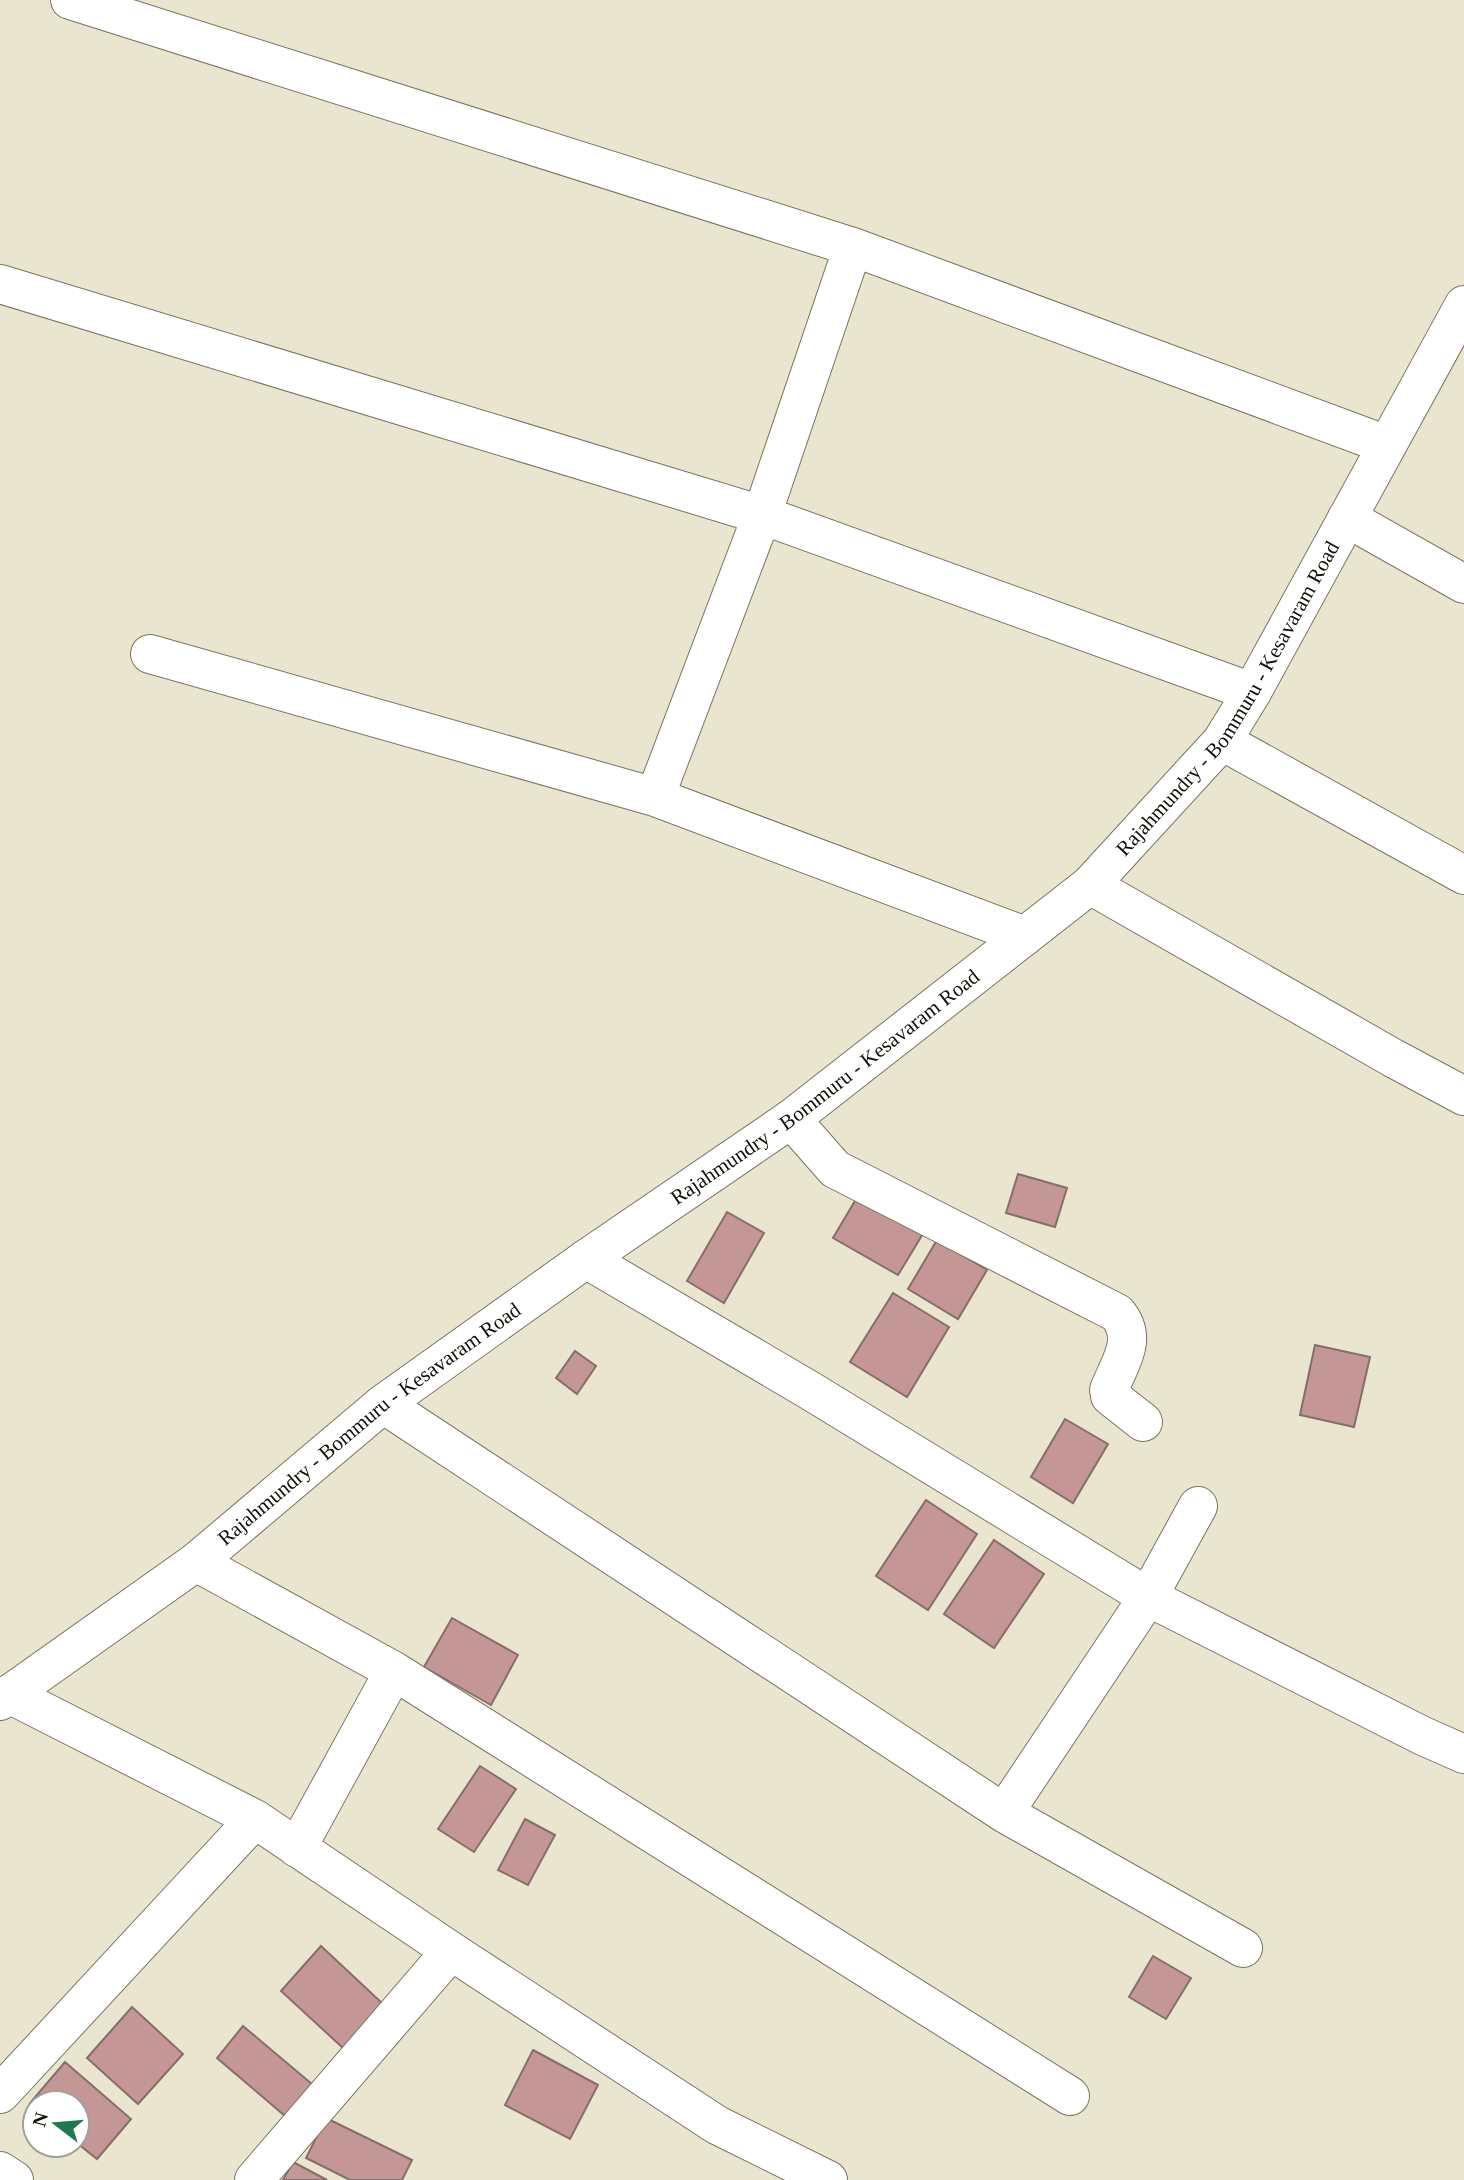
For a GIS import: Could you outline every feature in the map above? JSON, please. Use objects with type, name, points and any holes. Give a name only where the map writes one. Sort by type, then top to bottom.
[{"type":"street","points":[[71,0],[853,247],[1387,445]]},
{"type":"street","points":[[655,797],[762,515],[853,247]]},
{"type":"street","points":[[0,284],[762,515],[1252,692]]},
{"type":"street","name":"Rajahmundry - Bommuru - Kesavaram Road","points":[[4,1698],[195,1562],[383,1404],[586,1259],[791,1119],[1090,886],[1222,741],[1252,692],[1463,311]]},
{"type":"street","points":[[1347,518],[1464,584]]},
{"type":"street","points":[[150,654],[655,797],[1025,936]]},
{"type":"street","points":[[1222,741],[1464,875]]},
{"type":"street","points":[[1090,886],[1464,1096]]},
{"type":"street","points":[[791,1119],[835,1169],[1117,1313],[1126,1324],[1129,1340],[1109,1390],[1110,1396],[1143,1422]]},
{"type":"street","points":[[586,1259],[810,1390],[1148,1597],[1464,1754]]},
{"type":"street","points":[[383,1404],[1004,1813],[1243,1948]]},
{"type":"street","points":[[1004,1813],[1148,1597],[1198,1506]]},
{"type":"street","points":[[195,1562],[394,1671],[1070,2096]]},
{"type":"street","points":[[297,1848],[394,1671]]},
{"type":"street","points":[[4,1698],[255,1819],[717,2125],[828,2180]]},
{"type":"street","points":[[0,2094],[255,1819]]},
{"type":"street","points":[[254,2180],[451,1951]]},
{"type":"street","points":[[0,2171],[14,2180]]},
{"type":"building","points":[[1018,1174],[1067,1188],[1055,1227],[1006,1213]]},
{"type":"building","points":[[859,1194],[924,1232],[898,1275],[833,1238]]},
{"type":"building","points":[[727,1212],[764,1233],[724,1303],[687,1281]]},
{"type":"building","points":[[937,1240],[987,1270],[958,1319],[908,1289]]},
{"type":"building","points":[[893,1293],[949,1327],[907,1397],[850,1362]]},
{"type":"building","points":[[1315,1345],[1370,1357],[1354,1427],[1300,1415]]},
{"type":"building","points":[[575,1351],[596,1366],[577,1394],[556,1378]]},
{"type":"building","points":[[1065,1419],[1108,1444],[1073,1503],[1031,1477]]},
{"type":"building","points":[[926,1500],[977,1534],[928,1610],[876,1576]]},
{"type":"building","points":[[994,1540],[1044,1574],[994,1648],[944,1614]]},
{"type":"building","points":[[452,1618],[518,1655],[491,1705],[424,1667]]},
{"type":"building","points":[[480,1766],[516,1789],[474,1852],[438,1829]]},
{"type":"building","points":[[525,1819],[555,1835],[528,1885],[498,1870]]},
{"type":"building","points":[[321,1946],[383,2004],[343,2048],[281,1991]]},
{"type":"building","points":[[1153,1956],[1191,1978],[1166,2019],[1129,1997]]},
{"type":"building","points":[[132,2007],[183,2054],[138,2104],[87,2058]]},
{"type":"building","points":[[243,2026],[312,2084],[285,2116],[217,2058]]},
{"type":"building","points":[[533,2050],[598,2085],[570,2139],[505,2105]]},
{"type":"building","points":[[65,2062],[131,2119],[97,2159],[91,2154],[91,2089],[42,2089]]},
{"type":"building","points":[[326,2118],[412,2160],[402,2180],[350,2180],[306,2158]]},
{"type":"building","points":[[293,2162],[327,2180],[283,2180]]}]
